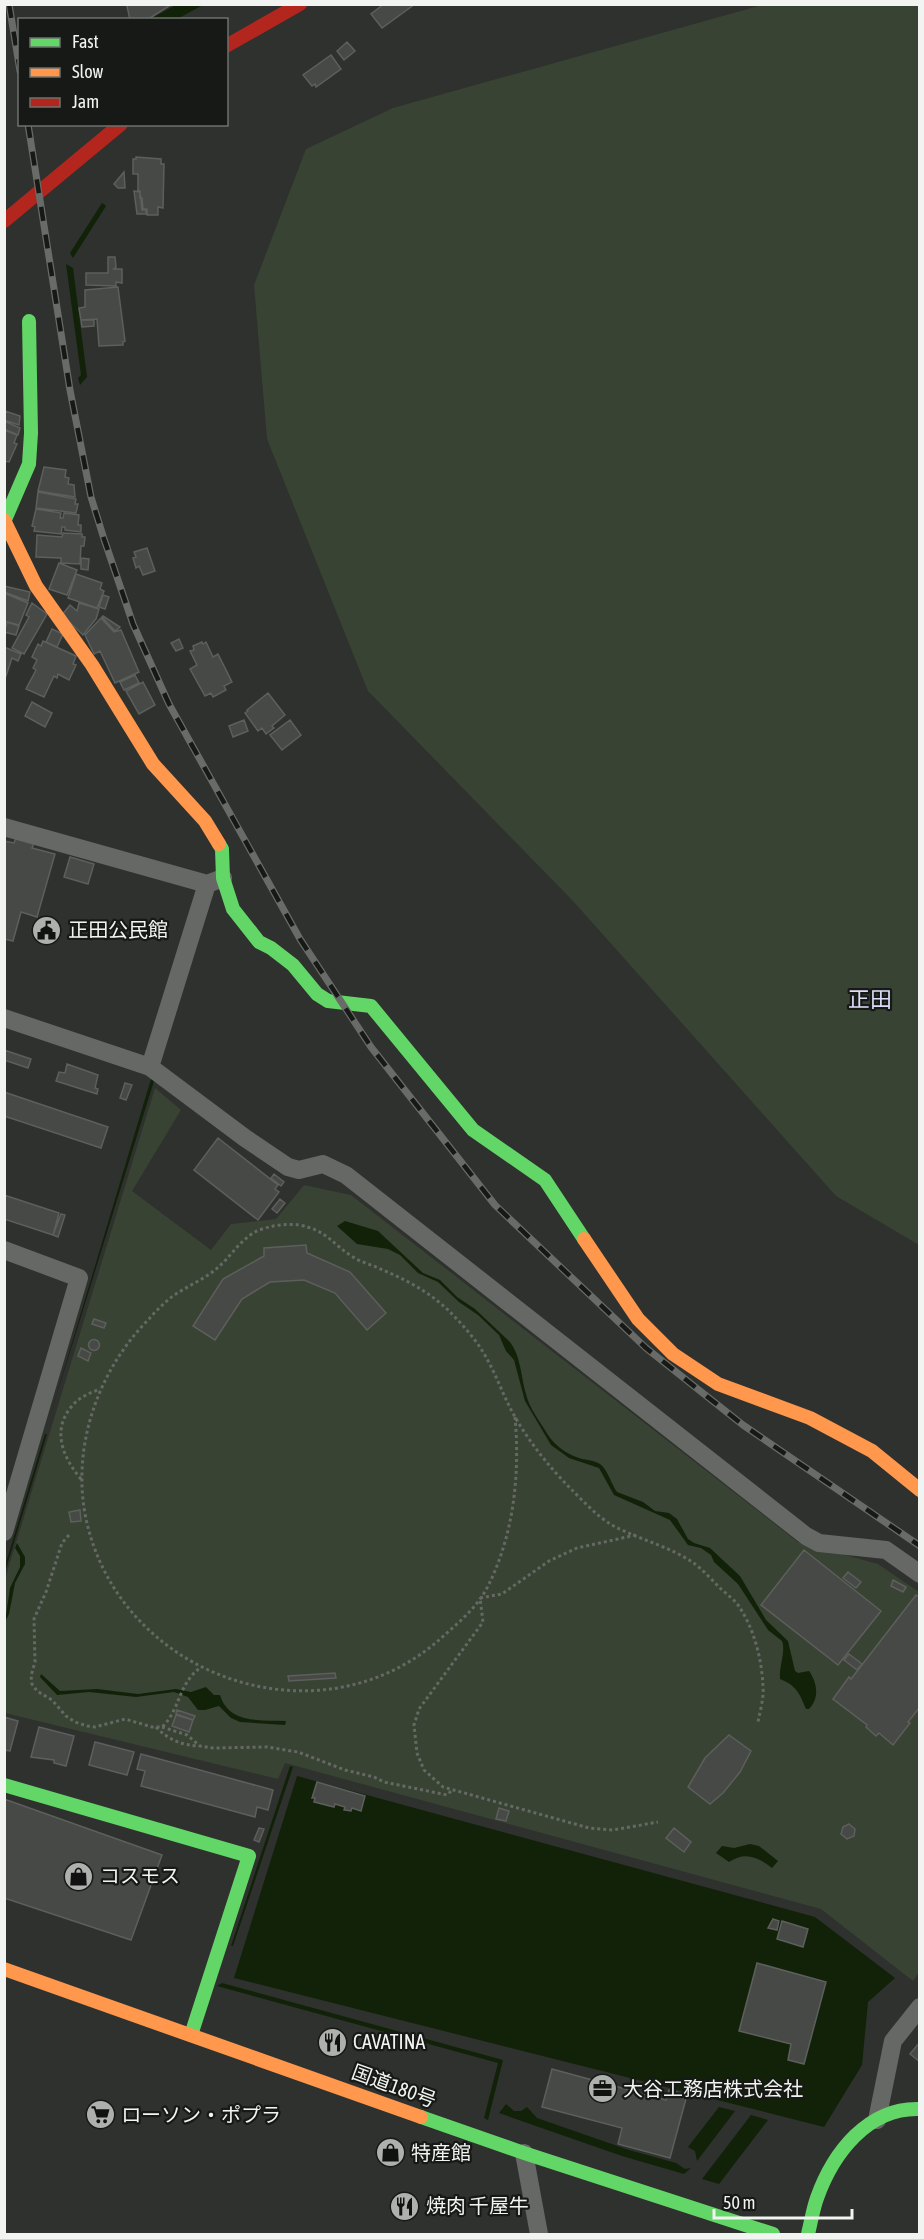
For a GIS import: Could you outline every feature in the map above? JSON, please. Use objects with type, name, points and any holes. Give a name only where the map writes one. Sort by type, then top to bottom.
[{"type":"main road","points":[[228,45],[300,4]]},
{"type":"main road","points":[[4,222],[119,126]]},
{"type":"main road","points":[[29,321],[31,433],[29,464],[5,521],[36,586],[92,665],[153,764],[205,821],[222,849],[215,881],[233,909],[259,942],[293,965],[317,994],[328,1001],[371,1006],[473,1130],[545,1180],[638,1319],[672,1354],[718,1384],[810,1418],[872,1451],[920,1490]]},
{"type":"main road","points":[[4,1785],[249,1856],[191,2035]]},
{"type":"main road","name":"国道180号","points":[[4,1969],[524,2153],[773,2235]]},
{"type":"main road","points":[[808,2235],[820,2191],[857,2133],[896,2111],[920,2109]]},
{"type":"street","points":[[4,827],[215,881],[150,1067]]},
{"type":"street","points":[[4,1018],[150,1067],[288,1167],[299,1170],[323,1164],[346,1175],[806,1536],[819,1543],[886,1551],[920,1574]]},
{"type":"street","points":[[4,1250],[79,1278],[4,1532]]},
{"type":"street","points":[[877,2120],[893,2041],[920,2007]]},
{"type":"street","points":[[524,2153],[539,2235]]},
{"type":"path","points":[[515,1417],[516,1480],[512,1516],[487,1589],[461,1620],[429,1648],[405,1664],[368,1680],[313,1691],[280,1691],[252,1686],[201,1667],[173,1651],[140,1622],[107,1574],[96,1552],[86,1520],[82,1479],[91,1416],[100,1389],[125,1347],[167,1300],[211,1273],[254,1233],[277,1225],[298,1225],[326,1234],[353,1258],[413,1283],[447,1309],[481,1348],[515,1417],[535,1447],[571,1489],[610,1524],[695,1564],[739,1606],[756,1642],[764,1690],[758,1722]]},
{"type":"path","points":[[82,1479],[69,1464],[63,1452],[60,1440],[64,1419],[71,1406],[81,1397],[100,1389]]},
{"type":"path","points":[[69,1535],[62,1543],[46,1592],[34,1619],[35,1662],[31,1676],[32,1683],[37,1691],[52,1700],[66,1716],[81,1724],[95,1727],[125,1719],[187,1735],[200,1746]]},
{"type":"path","points":[[480,1598],[502,1594],[549,1561],[577,1548],[636,1535]]},
{"type":"path","points":[[480,1598],[483,1622],[419,1709],[414,1725],[414,1742],[424,1770],[443,1787],[589,1828],[613,1830],[658,1822]]},
{"type":"path","points":[[162,1727],[172,1712],[182,1689],[194,1672],[201,1667]]},
{"type":"path","points":[[156,1727],[173,1741],[187,1745],[213,1748],[267,1747],[298,1752],[394,1785],[447,1795],[453,1790]]},
{"type":"shaded area","points":[[176,5],[203,5],[179,18],[152,18]]},
{"type":"shaded area","points":[[762,5],[919,5],[919,1245],[836,1196],[573,901],[368,691],[267,439],[254,285],[306,149],[393,108]]},
{"type":"shaded area","points":[[102,203],[106,206],[73,258],[70,253]]},
{"type":"shaded area","points":[[66,264],[73,268],[87,377],[80,385],[78,378],[81,375]]},
{"type":"shaded area","points":[[151,1079],[154,1081],[51,1413]]},
{"type":"shaded area","points":[[155,1088],[181,1110],[132,1191],[211,1250],[231,1224],[276,1219],[304,1185],[351,1195],[798,1542],[878,1564],[919,1592],[919,1972],[913,1981],[821,1909],[285,1763],[278,1779],[5,1713],[5,1579]]},
{"type":"shaded area","points":[[345,1221],[378,1231],[423,1273],[440,1280],[509,1341],[518,1359],[530,1405],[548,1435],[559,1447],[567,1453],[600,1464],[617,1492],[643,1502],[655,1511],[669,1513],[677,1519],[688,1539],[710,1548],[740,1576],[766,1620],[788,1641],[795,1671],[798,1673],[809,1671],[812,1675],[816,1695],[809,1709],[806,1709],[794,1687],[780,1679],[782,1641],[768,1630],[738,1584],[714,1562],[711,1555],[701,1548],[688,1545],[670,1520],[614,1495],[599,1468],[569,1458],[551,1445],[525,1401],[514,1360],[506,1351],[499,1335],[438,1282],[418,1273],[400,1255],[388,1249],[357,1244],[337,1226]]},
{"type":"shaded area","points":[[45,1434],[47,1434],[5,1572],[5,1566]]},
{"type":"shaded area","points":[[17,1543],[25,1557],[25,1564],[15,1583],[9,1614],[5,1622],[10,1588],[20,1567],[20,1556],[15,1548]]},
{"type":"shaded area","points":[[41,1674],[60,1691],[97,1689],[138,1694],[176,1689],[191,1692],[206,1687],[214,1695],[220,1695],[230,1711],[238,1716],[256,1720],[286,1721],[285,1725],[240,1722],[231,1718],[219,1706],[198,1710],[188,1697],[174,1692],[136,1697],[89,1692],[57,1695],[40,1677]]},
{"type":"shaded area","points":[[290,1766],[293,1767],[233,1946],[231,1946]]},
{"type":"shaded area","points":[[297,1776],[815,1917],[895,1978],[868,2002],[862,2065],[824,2127],[234,1978]]},
{"type":"shaded area","points":[[750,1844],[759,1846],[778,1861],[772,1868],[762,1861],[746,1856],[729,1862],[716,1853],[722,1846],[734,1848]]},
{"type":"shaded area","points":[[222,1983],[503,2060],[488,2120],[484,2118],[498,2063],[217,1986]]},
{"type":"shaded area","points":[[506,2104],[514,2111],[521,2111],[527,2107],[537,2118],[629,2150],[676,2163],[685,2169],[691,2168],[684,2174],[622,2156],[499,2113]]},
{"type":"shaded area","points":[[719,2107],[735,2111],[697,2161],[695,2151],[688,2147]]},
{"type":"shaded area","points":[[751,2115],[768,2120],[719,2184],[702,2179]]},
{"type":"building","points":[[130,4],[172,4],[150,18],[130,18],[127,6]]},
{"type":"building","points":[[384,4],[415,4],[382,28],[371,14]]},
{"type":"building","points":[[347,42],[355,51],[344,60],[337,51]]},
{"type":"building","points":[[331,55],[341,69],[316,87],[315,84],[312,86],[303,75]]},
{"type":"building","points":[[136,157],[161,159],[161,164],[164,164],[163,208],[158,207],[158,215],[147,215],[147,209],[143,209],[142,198],[138,191],[138,174],[133,174],[133,159]]},
{"type":"building","points":[[124,172],[125,188],[118,188],[114,184]]},
{"type":"building","points":[[134,191],[140,192],[142,210],[146,210],[146,214],[137,214]]},
{"type":"building","points":[[108,257],[115,257],[116,267],[114,269],[122,269],[122,283],[116,282],[116,286],[86,285],[86,273],[108,273]]},
{"type":"building","points":[[118,287],[125,341],[123,345],[99,346],[97,319],[81,320],[79,308],[85,307],[85,290]]},
{"type":"building","points":[[81,320],[94,320],[94,326],[82,327]]},
{"type":"building","points":[[5,411],[20,416],[19,425],[4,420]]},
{"type":"building","points":[[4,421],[20,428],[18,435],[4,429]]},
{"type":"building","points":[[4,430],[17,435],[14,443],[17,444],[9,462],[4,461]]},
{"type":"building","points":[[44,467],[66,470],[65,477],[69,478],[68,484],[74,485],[75,497],[38,491]]},
{"type":"building","points":[[38,492],[76,499],[75,504],[78,504],[76,513],[36,508]]},
{"type":"building","points":[[36,509],[61,513],[60,518],[63,518],[64,513],[79,515],[78,525],[81,525],[81,532],[65,530],[65,527],[62,527],[61,534],[34,531],[35,527],[32,526]]},
{"type":"building","points":[[63,533],[82,534],[82,537],[85,537],[84,546],[81,546],[80,564],[61,563],[61,558],[36,557],[37,535],[62,537]]},
{"type":"building","points":[[147,548],[155,571],[143,575],[139,566],[136,568],[133,558],[136,557],[134,552]]},
{"type":"building","points":[[81,558],[89,559],[88,570],[81,569]]},
{"type":"building","points":[[59,563],[77,570],[67,595],[49,589]]},
{"type":"building","points":[[76,574],[102,583],[100,589],[104,591],[97,608],[68,598]]},
{"type":"building","points":[[4,586],[30,592],[28,601],[4,592]]},
{"type":"building","points":[[4,593],[28,603],[19,625],[4,621]]},
{"type":"building","points":[[103,595],[109,597],[105,609],[99,607]]},
{"type":"building","points":[[32,603],[47,614],[24,654],[12,648],[29,617],[26,615]]},
{"type":"building","points":[[79,603],[99,609],[96,619],[83,635],[62,615],[70,605],[77,611]]},
{"type":"building","points":[[103,616],[120,627],[115,631]]},
{"type":"building","points":[[101,618],[114,632],[121,630],[139,672],[115,683],[100,651],[94,654],[85,635]]},
{"type":"building","points":[[7,622],[19,626],[16,635],[4,632]]},
{"type":"building","points":[[52,629],[63,634],[57,647],[46,642]]},
{"type":"building","points":[[179,639],[183,648],[176,651],[171,643]]},
{"type":"building","points":[[43,641],[76,656],[73,664],[76,665],[69,680],[58,674],[57,678],[54,676],[44,697],[26,689],[36,670],[33,668],[37,660],[32,657],[38,644],[41,646]]},
{"type":"building","points":[[202,642],[203,644],[206,642],[213,657],[218,654],[232,682],[224,686],[226,690],[213,697],[211,693],[205,696],[190,669],[197,665],[190,651],[194,650],[193,646]]},
{"type":"building","points":[[4,647],[21,654],[18,661],[12,658],[6,676],[4,675]]},
{"type":"building","points":[[135,675],[139,683],[124,690],[120,682]]},
{"type":"building","points":[[143,682],[155,705],[139,714],[126,691]]},
{"type":"building","points":[[268,693],[285,715],[266,734],[262,728],[258,731],[245,713]]},
{"type":"building","points":[[32,702],[52,713],[45,727],[25,716]]},
{"type":"building","points":[[244,720],[248,731],[233,737],[229,726]]},
{"type":"building","points":[[290,720],[301,735],[282,750],[270,735]]},
{"type":"building","points":[[16,838],[34,843],[32,848],[55,854],[37,917],[21,912],[13,941],[4,939],[4,841],[14,843]]},
{"type":"building","points":[[70,857],[94,864],[88,884],[64,877]]},
{"type":"building","points":[[4,1050],[31,1059],[28,1068],[4,1060]]},
{"type":"building","points":[[67,1064],[98,1075],[95,1088],[98,1089],[97,1094],[56,1081],[59,1072],[65,1073]]},
{"type":"building","points":[[125,1083],[132,1085],[126,1100],[120,1098]]},
{"type":"building","points":[[4,1092],[108,1127],[101,1148],[4,1116]]},
{"type":"building","points":[[218,1138],[278,1185],[275,1189],[279,1192],[258,1220],[194,1170]]},
{"type":"building","points":[[274,1174],[284,1182],[281,1186],[271,1178]]},
{"type":"building","points":[[4,1195],[59,1213],[53,1235],[4,1219]]},
{"type":"building","points":[[280,1199],[285,1203],[277,1213],[272,1209]]},
{"type":"building","points":[[61,1214],[65,1215],[58,1237],[53,1235]]},
{"type":"building","points":[[306,1245],[307,1253],[350,1272],[386,1313],[367,1330],[335,1293],[304,1280],[270,1282],[242,1299],[215,1340],[193,1326],[223,1279],[264,1256],[264,1248]]},
{"type":"building","points":[[94,1319],[106,1323],[104,1328],[92,1324]]},
{"type":"building","points":[[94,1340],[98,1341],[98,1349],[94,1350],[90,1349],[89,1345],[90,1341]]},
{"type":"building","points":[[81,1348],[91,1353],[88,1361],[78,1356]]},
{"type":"building","points":[[80,1510],[81,1521],[71,1522],[69,1512]]},
{"type":"building","points":[[804,1550],[881,1611],[838,1665],[761,1605]]},
{"type":"building","points":[[848,1572],[861,1582],[856,1588],[843,1578]]},
{"type":"building","points":[[893,1580],[906,1587],[903,1592],[891,1586]]},
{"type":"building","points":[[916,1595],[920,1598],[920,1707],[893,1745],[879,1733],[876,1736],[866,1727],[867,1725],[833,1699]]},
{"type":"building","points":[[849,1654],[862,1664],[857,1670],[844,1660]]},
{"type":"building","points":[[335,1673],[336,1678],[289,1681],[288,1676]]},
{"type":"building","points":[[177,1710],[195,1716],[193,1720],[176,1714]]},
{"type":"building","points":[[176,1715],[193,1720],[189,1732],[172,1726]]},
{"type":"building","points":[[4,1717],[18,1721],[10,1751],[4,1750]]},
{"type":"building","points":[[39,1727],[74,1736],[66,1766],[54,1763],[54,1760],[31,1757]]},
{"type":"building","points":[[729,1735],[751,1751],[740,1772],[723,1793],[710,1804],[688,1787],[705,1758]]},
{"type":"building","points":[[95,1742],[134,1752],[127,1775],[89,1765]]},
{"type":"building","points":[[141,1754],[273,1790],[268,1810],[257,1807],[255,1817],[141,1786],[145,1771],[137,1769]]},
{"type":"building","points":[[317,1782],[365,1796],[361,1811],[352,1808],[351,1811],[344,1810],[345,1807],[335,1804],[334,1807],[314,1802],[315,1798],[312,1798]]},
{"type":"building","name":"コスモス","points":[[4,1799],[162,1855],[131,1940],[4,1898]]},
{"type":"building","points":[[499,1808],[509,1811],[506,1821],[496,1819]]},
{"type":"building","points":[[849,1824],[855,1829],[854,1836],[847,1839],[841,1834],[843,1827]]},
{"type":"building","points":[[259,1828],[264,1829],[259,1842],[254,1840]]},
{"type":"building","points":[[674,1828],[691,1842],[684,1852],[666,1838]]},
{"type":"building","points":[[773,1919],[779,1921],[777,1930],[768,1928]]},
{"type":"building","points":[[782,1921],[808,1929],[803,1947],[777,1939]]},
{"type":"building","points":[[757,1963],[826,1982],[804,2064],[788,2060],[791,2044],[739,2031]]},
{"type":"building","points":[[920,2042],[920,2062],[910,2054]]},
{"type":"building","points":[[552,2069],[666,2100],[669,2090],[687,2095],[670,2158],[618,2144],[622,2128],[542,2107]]},
{"type":"railway","points":[[9,4],[18,59]]},
{"type":"railway","points":[[28,126],[70,390],[91,497],[104,539],[133,624],[169,704],[300,939],[371,1047],[495,1205],[646,1348],[743,1425],[920,1546]]},
{"type":"traffic: fast","points":[[4,522],[29,464],[31,433],[29,321]]},
{"type":"traffic: fast","points":[[219,844],[222,849],[223,878],[233,909],[259,942],[293,965],[317,994],[328,1001],[371,1006],[473,1130],[545,1180],[584,1239]]},
{"type":"traffic: fast","points":[[4,1785],[249,1856],[191,2035]]},
{"type":"traffic: fast","points":[[808,2234],[824,2181],[843,2150],[855,2136],[869,2124],[884,2116],[901,2110],[920,2109]]},
{"type":"traffic: fast","points":[[421,2117],[773,2234]]},
{"type":"traffic: slow","points":[[4,520],[36,586],[92,665],[153,764],[205,821],[219,844]]},
{"type":"traffic: slow","points":[[584,1239],[638,1319],[673,1354],[718,1384],[810,1418],[872,1451],[920,1490]]},
{"type":"traffic: slow","points":[[4,1969],[421,2117]]},
{"type":"traffic: jam","points":[[228,45],[300,4]]},
{"type":"traffic: jam","points":[[4,221],[119,126]]},
{"type":"place","name":"正田公民館","points":[[47,930]]},
{"type":"place","name":"コスモス","points":[[79,1876]]},
{"type":"place","name":"CAVATINA","points":[[332,2042]]},
{"type":"place","name":"大谷工務店株式会社","points":[[602,2089]]},
{"type":"place","name":"ローソン・ポプラ","points":[[100,2115]]},
{"type":"place","name":"特産館","points":[[390,2153]]},
{"type":"place","name":"焼肉 千屋牛","points":[[405,2206]]},
{"type":"district","name":"正田","points":[[870,999]]}]
